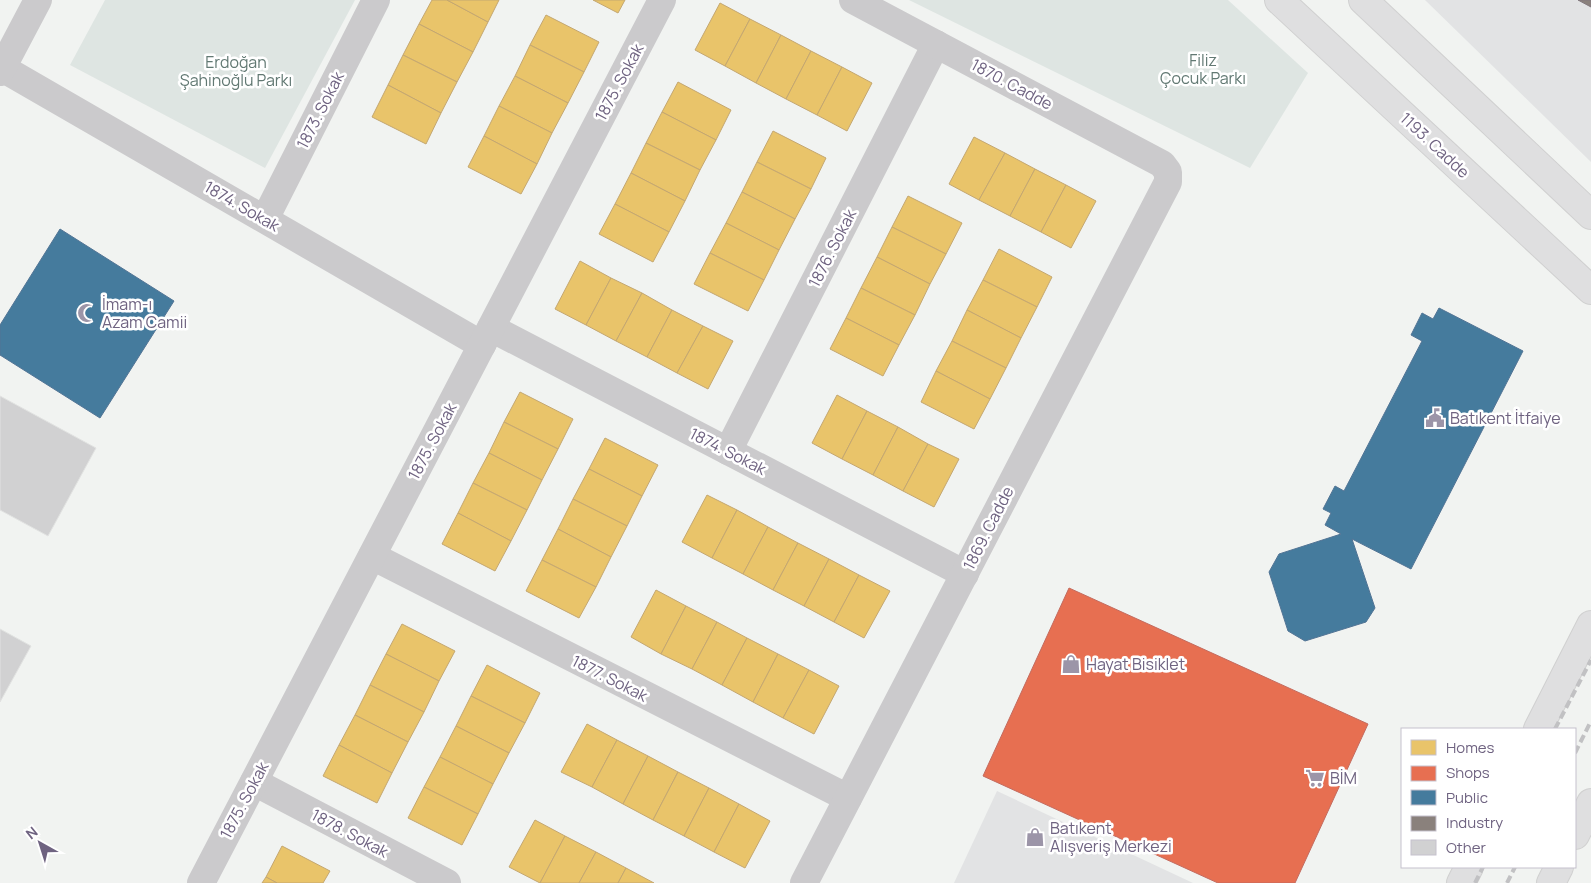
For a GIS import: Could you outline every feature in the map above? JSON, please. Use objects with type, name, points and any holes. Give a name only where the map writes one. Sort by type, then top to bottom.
[{"type":"main road","name":"1193. Cadde","points":[[1279,0],[1591,290]]},
{"type":"main road","points":[[1363,0],[1591,215]]},
{"type":"main road","points":[[1539,728],[1591,625]]},
{"type":"main road","points":[[1576,834],[1591,803]]},
{"type":"main road","points":[[1461,883],[1468,868]]},
{"type":"main road","points":[[1551,883],[1558,868]]},
{"type":"street","points":[[1,70],[38,0]]},
{"type":"street","name":"1873. Sokak","points":[[265,219],[376,0]]},
{"type":"street","name":"1875. Sokak","points":[[201,883],[662,0]]},
{"type":"street","name":"1870. Cadde","points":[[852,0],[1162,164],[1168,172]]},
{"type":"street","name":"1876. Sokak","points":[[728,451],[936,44]]},
{"type":"street","name":"1874. Sokak","points":[[1,70],[265,219],[486,336],[728,451],[965,574]]},
{"type":"street","name":"1869. Cadde","points":[[804,883],[1168,182],[1168,172]]},
{"type":"street","name":"1877. Sokak","points":[[372,556],[848,798]]},
{"type":"street","name":"1878. Sokak","points":[[254,782],[447,883]]},
{"type":"shaded area","points":[[1425,0],[1591,0],[1591,162]]},
{"type":"shaded area","name":"Batıkent Alışveriş Merkezi","points":[[997,791],[1193,883],[954,883]]},
{"type":"green space","name":"Erdoğan Şahinoğlu Parkı","points":[[105,0],[355,0],[265,168],[70,65]]},
{"type":"green space","name":"Filiz Çocuk Parkı","points":[[909,0],[1228,0],[1308,73],[1250,168]]},
{"type":"building: Homes","points":[[432,0],[447,0],[488,22],[473,52],[419,24]]},
{"type":"building: Homes","points":[[447,0],[499,0],[488,22]]},
{"type":"building: Homes","points":[[593,0],[625,0],[618,13]]},
{"type":"building: Homes","points":[[720,3],[750,19],[725,66],[695,50]]},
{"type":"building: Homes","points":[[546,15],[599,42],[584,72],[530,45]]},
{"type":"building: Homes","points":[[750,19],[781,35],[756,83],[725,66]]},
{"type":"building: Homes","points":[[419,24],[473,52],[457,82],[403,55]]},
{"type":"building: Homes","points":[[781,35],[811,51],[786,99],[756,83]]},
{"type":"building: Homes","points":[[530,45],[584,72],[568,103],[515,76]]},
{"type":"building: Homes","points":[[811,51],[842,67],[817,115],[786,99]]},
{"type":"building: Homes","points":[[403,55],[457,82],[441,113],[388,85]]},
{"type":"building: Homes","points":[[842,67],[872,83],[847,131],[817,115]]},
{"type":"building: Homes","points":[[515,76],[568,103],[552,133],[499,106]]},
{"type":"building: Homes","points":[[678,82],[731,110],[716,140],[662,112]]},
{"type":"building: Homes","points":[[388,85],[441,113],[426,144],[372,117]]},
{"type":"building: Homes","points":[[499,106],[552,133],[537,164],[484,136]]},
{"type":"building: Homes","points":[[662,112],[716,140],[700,170],[646,143]]},
{"type":"building: Homes","points":[[773,131],[826,158],[811,189],[757,162]]},
{"type":"building: Homes","points":[[484,136],[537,164],[521,194],[468,167]]},
{"type":"building: Homes","points":[[974,137],[1005,153],[979,200],[949,184]]},
{"type":"building: Homes","points":[[646,143],[700,170],[685,201],[631,173]]},
{"type":"building: Homes","points":[[1005,153],[1035,169],[1010,216],[979,200]]},
{"type":"building: Homes","points":[[757,162],[811,189],[795,219],[742,192]]},
{"type":"building: Homes","points":[[1035,169],[1066,185],[1041,232],[1010,216]]},
{"type":"building: Homes","points":[[631,173],[685,201],[669,232],[615,204]]},
{"type":"building: Homes","points":[[1066,185],[1096,201],[1071,248],[1041,232]]},
{"type":"building: Homes","points":[[742,192],[795,219],[779,250],[726,223]]},
{"type":"building: Homes","points":[[908,196],[962,223],[946,254],[892,227]]},
{"type":"building: Homes","points":[[615,204],[669,232],[653,262],[599,234]]},
{"type":"building: Homes","points":[[726,223],[779,250],[764,280],[710,253]]},
{"type":"building: Homes","points":[[892,227],[946,254],[930,284],[877,257]]},
{"type":"building: Homes","points":[[999,249],[1052,277],[1037,307],[983,280]]},
{"type":"building: Homes","points":[[710,253],[764,280],[748,311],[694,284]]},
{"type":"building: Homes","points":[[877,257],[930,284],[915,315],[861,288]]},
{"type":"building: Homes","points":[[580,261],[611,278],[586,325],[555,309]]},
{"type":"building: Homes","points":[[611,278],[642,293],[616,341],[586,325]]},
{"type":"building: Homes","points":[[983,280],[1037,307],[1021,338],[967,310]]},
{"type":"building: Homes","points":[[861,288],[915,315],[899,345],[846,318]]},
{"type":"building: Homes","points":[[642,293],[672,310],[647,357],[616,341]]},
{"type":"building: Homes","points":[[672,310],[703,326],[677,373],[647,357]]},
{"type":"building: Homes","points":[[967,310],[1021,338],[1006,368],[952,341]]},
{"type":"building: Homes","points":[[846,318],[899,345],[883,376],[830,349]]},
{"type":"building: Homes","points":[[703,326],[733,341],[708,389],[677,373]]},
{"type":"building: Homes","points":[[952,341],[1006,368],[990,399],[936,371]]},
{"type":"building: Homes","points":[[936,371],[990,399],[974,429],[921,402]]},
{"type":"building: Homes","points":[[520,392],[573,419],[558,449],[504,422]]},
{"type":"building: Homes","points":[[837,395],[867,411],[842,459],[812,443]]},
{"type":"building: Homes","points":[[867,411],[898,427],[873,475],[842,459]]},
{"type":"building: Homes","points":[[504,422],[558,449],[542,480],[489,453]]},
{"type":"building: Homes","points":[[898,427],[928,444],[903,491],[873,475]]},
{"type":"building: Homes","points":[[605,438],[658,465],[642,496],[589,469]]},
{"type":"building: Homes","points":[[928,444],[959,459],[934,507],[903,491]]},
{"type":"building: Homes","points":[[489,453],[542,480],[527,510],[473,483]]},
{"type":"building: Homes","points":[[589,469],[642,496],[627,526],[573,499]]},
{"type":"building: Homes","points":[[473,483],[527,510],[511,541],[458,513]]},
{"type":"building: Homes","points":[[707,495],[737,510],[712,558],[682,542]]},
{"type":"building: Homes","points":[[573,499],[627,526],[611,557],[558,529]]},
{"type":"building: Homes","points":[[737,510],[768,527],[743,574],[712,558]]},
{"type":"building: Homes","points":[[458,513],[511,541],[495,571],[442,544]]},
{"type":"building: Homes","points":[[768,527],[798,543],[773,590],[743,574]]},
{"type":"building: Homes","points":[[558,529],[611,557],[596,587],[542,560]]},
{"type":"building: Homes","points":[[798,543],[829,559],[804,606],[773,590]]},
{"type":"building: Homes","points":[[829,559],[859,575],[834,622],[804,606]]},
{"type":"building: Homes","points":[[542,560],[596,587],[579,618],[526,591]]},
{"type":"building: Homes","points":[[859,575],[890,591],[864,638],[834,622]]},
{"type":"building: Homes","points":[[656,590],[686,606],[661,654],[631,637]]},
{"type":"building: Homes","points":[[686,606],[717,622],[692,669],[661,654]]},
{"type":"building: Homes","points":[[717,622],[747,638],[722,685],[692,669]]},
{"type":"building: Homes","points":[[402,624],[455,651],[439,681],[386,654]]},
{"type":"building: Homes","points":[[747,638],[778,654],[753,702],[722,685]]},
{"type":"building: Homes","points":[[386,654],[439,681],[424,712],[370,685]]},
{"type":"building: Homes","points":[[778,654],[809,670],[783,718],[753,702]]},
{"type":"building: Homes","points":[[487,665],[540,693],[525,723],[471,696]]},
{"type":"building: Homes","points":[[809,670],[839,686],[814,734],[783,718]]},
{"type":"building: Homes","points":[[370,685],[424,712],[408,742],[355,715]]},
{"type":"building: Homes","points":[[471,696],[525,723],[509,753],[456,726]]},
{"type":"building: Homes","points":[[355,715],[408,742],[392,773],[339,745]]},
{"type":"building: Homes","points":[[587,724],[617,740],[592,787],[561,772]]},
{"type":"building: Homes","points":[[456,726],[509,753],[493,784],[440,757]]},
{"type":"building: Homes","points":[[617,740],[648,756],[623,804],[592,787]]},
{"type":"building: Homes","points":[[339,745],[392,773],[377,803],[323,776]]},
{"type":"building: Homes","points":[[648,756],[678,772],[653,820],[623,804]]},
{"type":"building: Homes","points":[[440,757],[493,784],[478,814],[424,787]]},
{"type":"building: Homes","points":[[678,772],[709,788],[684,836],[653,820]]},
{"type":"building: Homes","points":[[424,787],[478,814],[462,845],[408,818]]},
{"type":"building: Homes","points":[[709,788],[739,804],[714,852],[684,836]]},
{"type":"building: Homes","points":[[739,804],[770,821],[745,868],[714,852]]},
{"type":"building: Homes","points":[[535,820],[565,836],[540,883],[509,867]]},
{"type":"building: Homes","points":[[565,836],[596,852],[579,883],[540,883]]},
{"type":"building: Homes","points":[[282,846],[330,871],[323,883],[277,883],[266,877]]},
{"type":"building: Homes","points":[[596,852],[626,868],[618,883],[579,883]]},
{"type":"building: Homes","points":[[626,868],[654,883],[618,883]]},
{"type":"building: Homes","points":[[266,877],[277,883],[262,883]]},
{"type":"building: Shops","points":[[1069,588],[1368,724],[1295,883],[1218,883],[983,776]]},
{"type":"building: Public","name":"İmam-ı Azam Camii","points":[[60,229],[174,301],[100,418],[0,355],[0,325]]},
{"type":"building: Public","name":"Batıkent İtfaiye","points":[[1439,308],[1523,351],[1411,569],[1352,539],[1375,608],[1366,622],[1305,641],[1288,631],[1269,572],[1279,554],[1341,534],[1325,525],[1331,513],[1323,509],[1335,486],[1344,491],[1422,341],[1411,335],[1422,313],[1433,319]]},
{"type":"building: Industry","points":[[1578,0],[1591,0],[1591,7]]},
{"type":"building: Other","points":[[0,396],[96,448],[48,536],[0,510]]},
{"type":"building: Other","points":[[0,629],[31,646],[0,702]]},
{"type":"railway","points":[[1556,728],[1591,660]]},
{"type":"railway","points":[[1576,751],[1591,721]]},
{"type":"railway","points":[[1475,883],[1482,868]]},
{"type":"railway","points":[[1507,883],[1514,868]]},
{"type":"place","name":"İmam-ı Azam Camii","points":[[87,313]]},
{"type":"place","name":"Batıkent İtfaiye","points":[[1435,418]]},
{"type":"place","name":"Hayat Bisiklet","points":[[1071,664]]},
{"type":"place","name":"BİM","points":[[1315,778]]},
{"type":"place","name":"Batıkent Alışveriş Merkezi","points":[[1035,837]]}]
